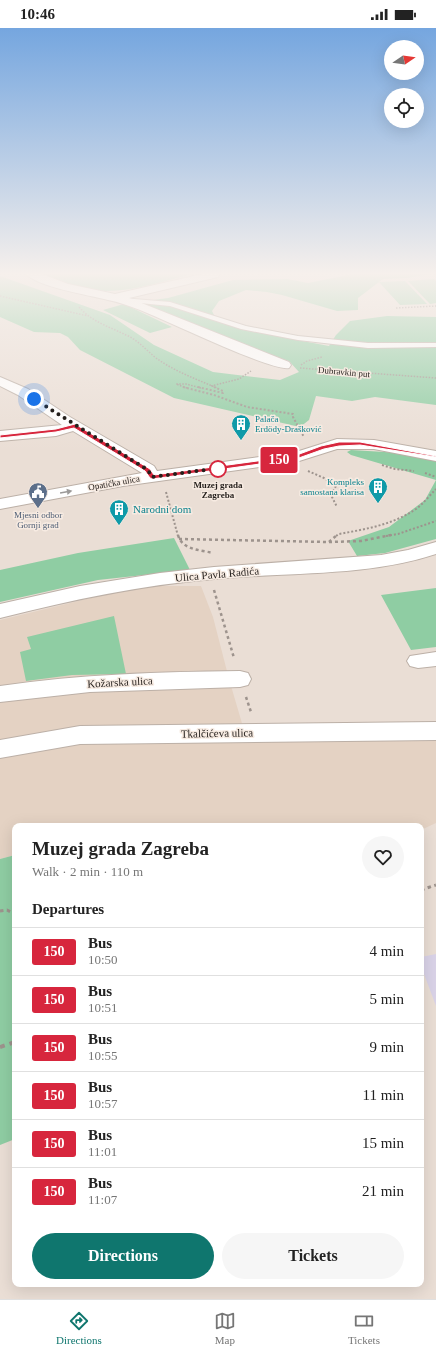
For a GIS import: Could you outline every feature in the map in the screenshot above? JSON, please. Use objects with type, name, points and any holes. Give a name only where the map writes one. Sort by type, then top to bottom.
[{"type":"street","points":[[198,332],[252,355],[289,366]]},
{"type":"street","points":[[0,382],[23,392],[75,426],[148,470],[152,477]]},
{"type":"street","points":[[0,436],[56,430],[75,426]]},
{"type":"street","name":"Opatička ulica","points":[[0,504],[152,477],[296,458],[339,444],[360,444],[436,456]]},
{"type":"street","name":"Ulica Pavla Radića","points":[[0,611],[68,594],[128,583],[209,574],[367,562],[404,557],[436,548]]},
{"type":"street","name":"Kožarska ulica","points":[[0,694],[91,683],[240,679]]},
{"type":"street","name":"Tkalčićeva ulica","points":[[0,749],[80,735],[436,731]]},
{"type":"lane","points":[[267,332],[323,342],[401,346],[436,345]]},
{"type":"path","points":[[119,332],[128,336],[156,358],[223,391],[223,393],[207,391],[178,383],[176,384],[178,386],[214,395],[247,407],[293,414],[293,417],[304,437],[323,448]]},
{"type":"path","points":[[289,366],[300,366],[320,357],[327,356]]},
{"type":"path","name":"Dubravkin put","points":[[289,366],[436,378]]},
{"type":"path","points":[[211,386],[239,379],[244,374],[254,370]]},
{"type":"path","points":[[302,469],[324,478],[336,486],[331,496],[337,507]]},
{"type":"path","points":[[165,489],[179,539],[189,548],[216,554]]},
{"type":"path","points":[[329,542],[339,534],[370,529],[395,521],[417,508],[436,489]]},
{"type":"path","points":[[179,539],[329,542],[373,539],[398,534],[436,521]]},
{"type":"path","points":[[424,889],[436,885]]},
{"type":"path","points":[[0,911],[7,910],[12,912]]},
{"type":"path","points":[[0,1047],[12,1043]]},
{"type":"shaded area","points":[[156,586],[201,586],[213,617],[246,737],[436,738],[436,823],[424,829],[424,823],[12,823],[12,856],[0,859],[0,620],[103,595]]},
{"type":"shaded area","points":[[436,954],[436,1006],[424,974],[424,956]]},
{"type":"green space","points":[[42,332],[135,332],[154,345],[213,372],[280,380],[299,372],[289,361],[259,352],[212,332],[257,332],[329,346],[339,332],[436,332],[436,405],[375,397],[352,401],[316,396],[309,420],[300,427],[174,398],[80,350],[68,337],[60,333]]},
{"type":"green space","points":[[351,450],[401,453],[436,460],[436,480],[351,455],[347,452]]},
{"type":"green space","points":[[436,480],[436,539],[385,553],[357,556],[348,541],[389,527],[425,500]]},
{"type":"green space","points":[[174,538],[190,570],[98,580],[0,602],[0,570],[78,553]]},
{"type":"green space","points":[[436,588],[436,647],[411,650],[381,595]]},
{"type":"green space","points":[[114,616],[126,674],[72,675],[26,681],[20,652],[31,649],[27,637]]},
{"type":"green space","points":[[12,856],[12,1140],[0,1145],[0,859]]},
{"type":"bus line","name":"150","points":[[0,436],[56,430],[75,426],[148,470],[152,477],[296,458],[339,444],[360,444],[436,456]]},
{"type":"place","name":"Palača Erdödy-Drašković","points":[[241,441]]},
{"type":"place","name":"Muzej grada Zagreba","points":[[218,469]]},
{"type":"place","name":"Kompleks samostana klarisa","points":[[378,504]]},
{"type":"place","name":"Mjesni odbor Gornji grad","points":[[38,509]]},
{"type":"place","name":"Narodni dom","points":[[119,526]]},
{"type":"route","points":[[34,399],[65,420],[148,470],[152,477],[220,468],[218,469]]}]
